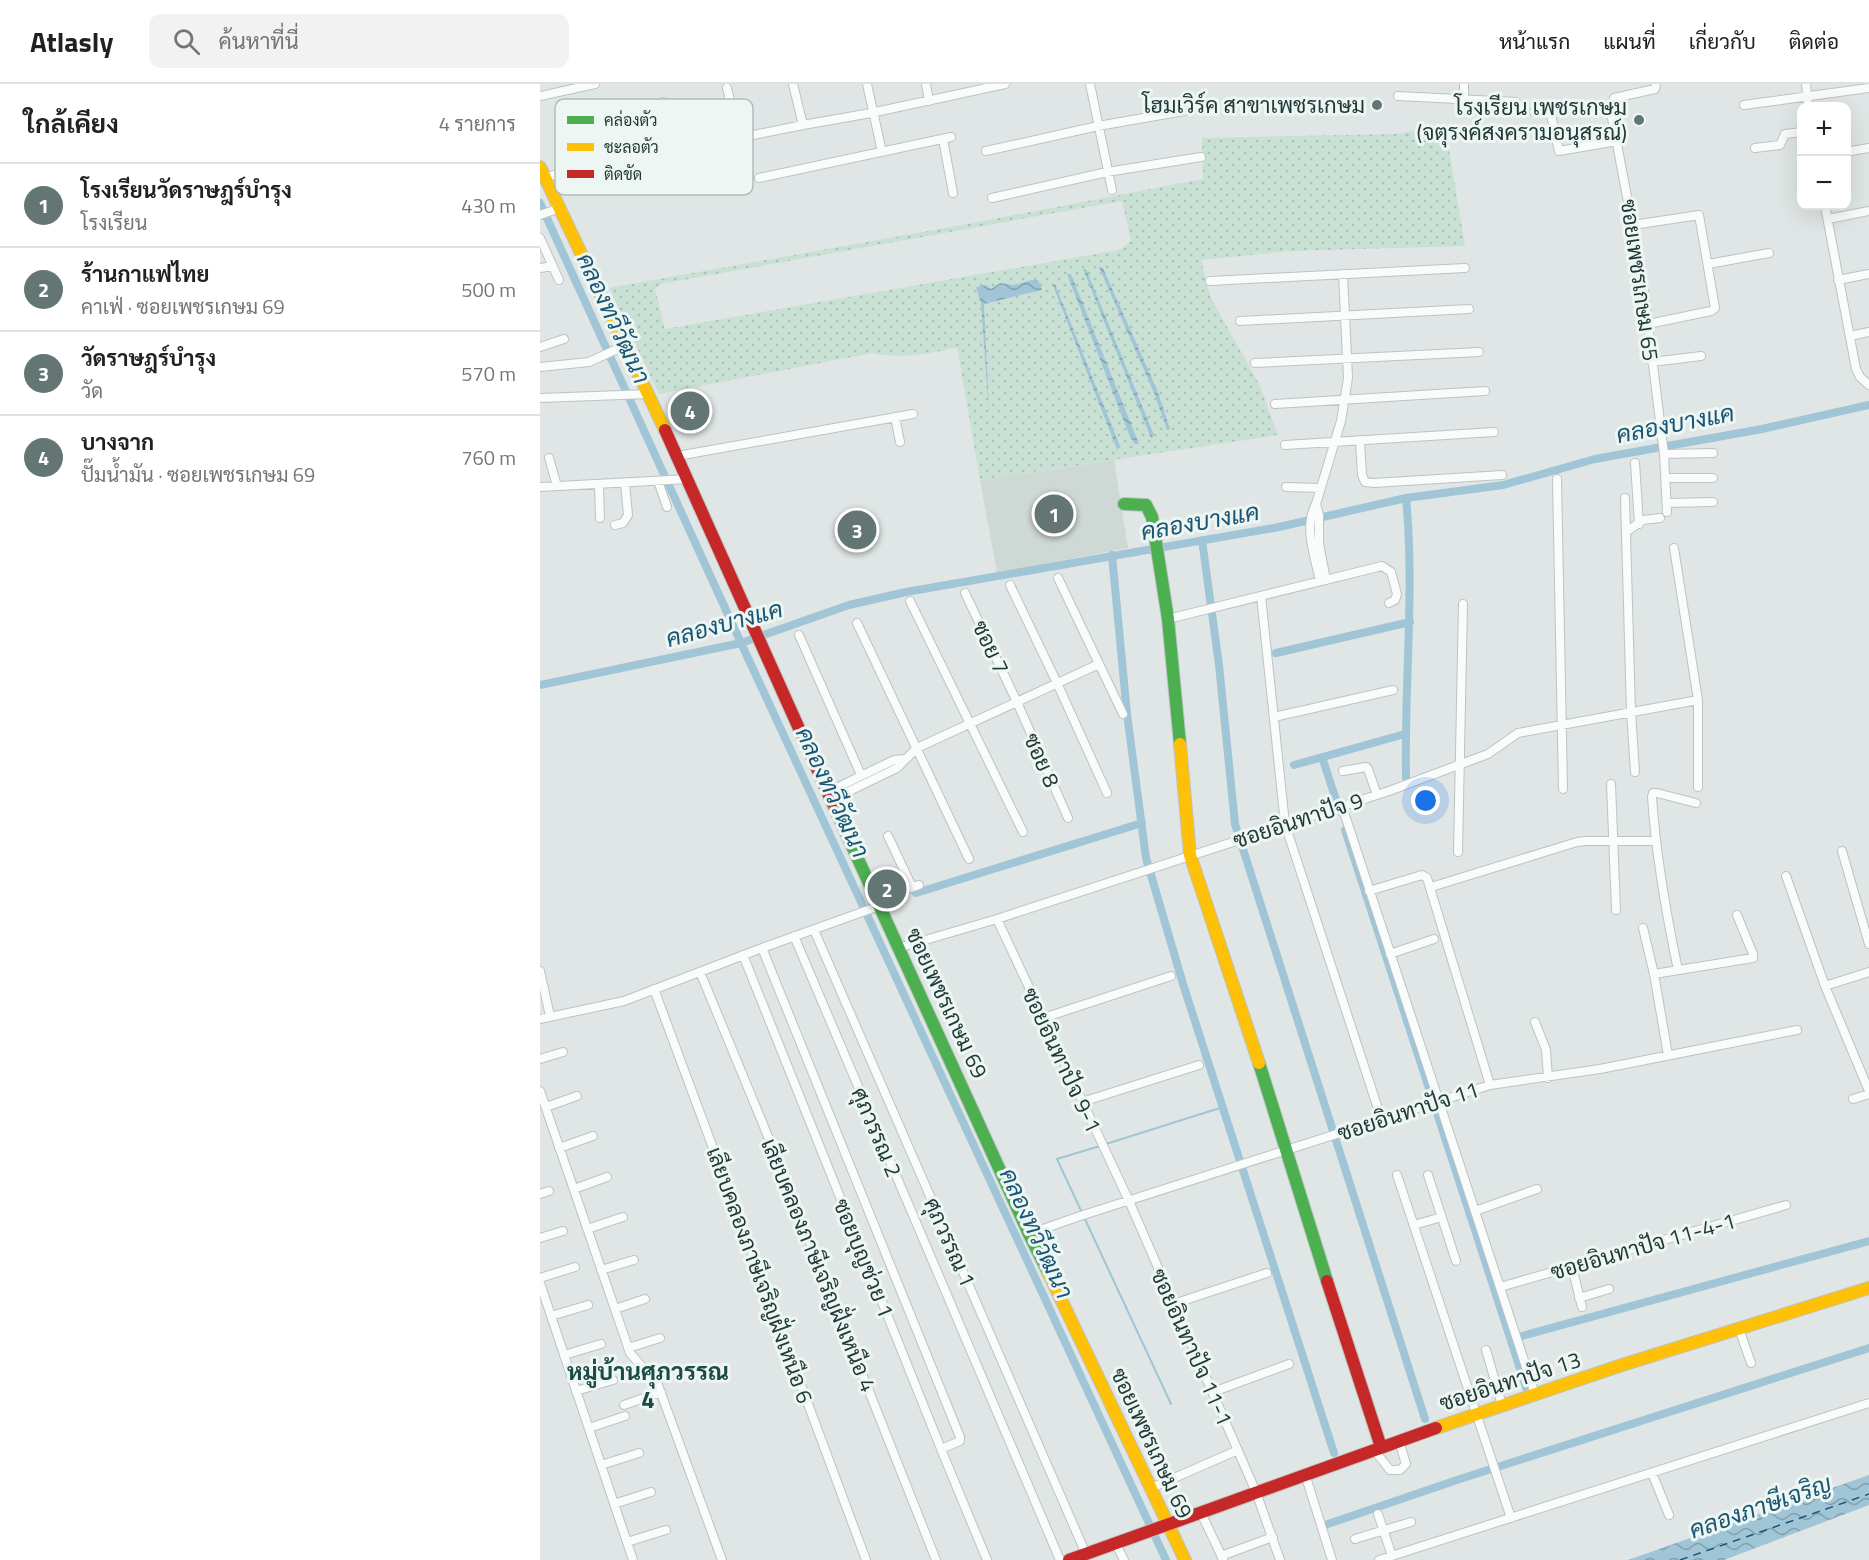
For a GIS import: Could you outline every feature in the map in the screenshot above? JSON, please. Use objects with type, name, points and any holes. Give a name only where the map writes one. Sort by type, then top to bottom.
[{"type":"street","points":[[540,96],[595,84]]},
{"type":"street","points":[[793,84],[803,125]]},
{"type":"street","points":[[867,84],[882,152]]},
{"type":"street","points":[[926,84],[929,101]]},
{"type":"street","points":[[753,135],[929,101],[991,85],[1005,84]]},
{"type":"street","points":[[1090,84],[1112,190]]},
{"type":"street","points":[[1464,84],[1464,100]]},
{"type":"street","name":"ซอยเพชรเกษม 65","points":[[1656,84],[1655,88],[1614,98],[1610,107],[1634,225],[1648,324],[1664,454],[1665,511]]},
{"type":"street","points":[[1806,84],[1808,102]]},
{"type":"street","points":[[727,88],[730,99]]},
{"type":"street","points":[[1744,105],[1869,88]]},
{"type":"street","points":[[1398,96],[1516,102]]},
{"type":"street","points":[[1534,112],[1545,109],[1550,111],[1559,151],[1617,141]]},
{"type":"street","points":[[986,151],[1098,126],[1184,111]]},
{"type":"street","points":[[1755,148],[1780,145],[1785,134],[1797,133]]},
{"type":"street","points":[[759,178],[947,138],[953,193]]},
{"type":"street","points":[[1851,151],[1869,148]]},
{"type":"street","points":[[993,198],[1107,172],[1201,157]]},
{"type":"street","name":"ซอยเพชรเกษม 69","points":[[542,172],[622,347],[677,456],[683,480],[752,622],[877,905],[1029,1234],[1067,1307],[1149,1489],[1163,1527],[1185,1560]]},
{"type":"street","points":[[540,215],[557,209]]},
{"type":"street","points":[[1826,210],[1856,369],[1860,377],[1869,385]]},
{"type":"street","points":[[1828,219],[1869,211]]},
{"type":"street","points":[[1634,225],[1699,215],[1715,308],[1648,324]]},
{"type":"street","points":[[540,238],[559,280]]},
{"type":"street","points":[[1708,264],[1769,253]]},
{"type":"street","points":[[540,268],[553,266]]},
{"type":"street","points":[[1210,280],[1465,268]]},
{"type":"street","points":[[1323,581],[1315,545],[1314,527],[1316,504],[1345,399],[1348,357],[1343,273]]},
{"type":"street","points":[[1839,280],[1869,274]]},
{"type":"street","points":[[1240,321],[1469,309]]},
{"type":"street","points":[[1850,336],[1869,332]]},
{"type":"street","points":[[540,347],[564,339]]},
{"type":"street","points":[[540,367],[578,364],[622,347]]},
{"type":"street","points":[[1255,363],[1479,352]]},
{"type":"street","points":[[1652,362],[1701,356]]},
{"type":"street","points":[[1275,404],[1485,391]]},
{"type":"street","points":[[540,398],[645,395]]},
{"type":"street","points":[[677,456],[913,414]]},
{"type":"street","points":[[895,417],[900,442]]},
{"type":"street","points":[[1285,445],[1494,432]]},
{"type":"street","points":[[1360,440],[1362,475],[1365,482],[1502,475]]},
{"type":"street","points":[[1664,454],[1713,453]]},
{"type":"street","points":[[549,458],[557,486]]},
{"type":"street","points":[[1635,463],[1639,524]]},
{"type":"street","points":[[1666,478],[1713,478]]},
{"type":"street","points":[[1557,479],[1563,789]]},
{"type":"street","points":[[540,487],[683,480]]},
{"type":"street","points":[[659,481],[667,507]]},
{"type":"street","points":[[615,525],[623,523],[628,515],[625,483]]},
{"type":"street","points":[[599,484],[600,518]]},
{"type":"street","points":[[1286,487],[1320,488]]},
{"type":"street","points":[[1625,498],[1631,712],[1635,772]]},
{"type":"street","points":[[1626,532],[1648,518],[1665,511],[1713,502]]},
{"type":"street","points":[[1124,504],[1146,505],[1152,517],[1168,618],[1190,855],[1249,1031],[1377,1448],[1390,1470],[1400,1470],[1406,1464],[1399,1440]]},
{"type":"street","points":[[1674,548],[1698,700],[1698,786]]},
{"type":"street","points":[[1168,618],[1380,566],[1391,572],[1397,594],[1395,600],[1389,603]]},
{"type":"street","points":[[1058,578],[1123,714]]},
{"type":"street","points":[[1010,585],[1058,683],[1107,793]]},
{"type":"street","name":"ซอย 7","points":[[965,593],[1017,702]]},
{"type":"street","points":[[1261,596],[1285,824],[1382,1121]]},
{"type":"street","points":[[910,601],[1023,832]]},
{"type":"street","points":[[1458,852],[1462,604]]},
{"type":"street","points":[[857,623],[969,859]]},
{"type":"street","points":[[799,635],[861,775]]},
{"type":"street","points":[[829,796],[897,768],[917,748],[1099,664]]},
{"type":"street","points":[[1274,717],[1393,690]]},
{"type":"street","name":"ซอยอินทาปัจ 9","points":[[898,948],[997,919],[1377,795],[1488,754],[1518,733],[1698,700]]},
{"type":"street","name":"ซอย 8","points":[[1017,702],[1068,818]]},
{"type":"street","points":[[829,796],[861,775],[894,760],[905,759]]},
{"type":"street","points":[[1342,771],[1366,767],[1377,795]]},
{"type":"street","points":[[1611,784],[1616,910]]},
{"type":"street","points":[[1678,970],[1664,906],[1655,841],[1653,793],[1696,803]]},
{"type":"street","points":[[1341,806],[1437,1103],[1535,1394]]},
{"type":"street","points":[[540,1019],[614,1004],[861,913],[916,886],[888,836]]},
{"type":"street","points":[[1431,887],[1577,842],[1655,841]]},
{"type":"street","points":[[1842,851],[1869,944]]},
{"type":"street","points":[[1370,891],[1422,875],[1427,878],[1490,1085]]},
{"type":"street","points":[[1786,876],[1825,986],[1869,1092],[1853,1099]]},
{"type":"street","points":[[1654,974],[1753,958],[1737,915]]},
{"type":"street","name":"ซอยอินทาปัจ 9-1","points":[[997,919],[1129,1201]]},
{"type":"street","points":[[1643,928],[1654,974],[1668,1055]]},
{"type":"street","name":"ศุภวรรณ 1","points":[[814,930],[1080,1557]]},
{"type":"street","name":"ศุภวรรณ 2","points":[[794,936],[1060,1560]]},
{"type":"street","points":[[1390,954],[1434,939]]},
{"type":"street","points":[[762,948],[960,1437],[958,1444],[941,1449]]},
{"type":"street","name":"ซอยบุญช่วย 1","points":[[743,955],[987,1560]]},
{"type":"street","points":[[540,971],[549,1016]]},
{"type":"street","name":"เลียบคลองภาษีเจริญฝั่งเหนือ 4","points":[[700,972],[765,1129],[936,1560]]},
{"type":"street","points":[[1825,986],[1869,972]]},
{"type":"street","points":[[1043,1018],[1171,976]]},
{"type":"street","name":"เลียบคลองภาษีเจริญฝั่งเหนือ 6","points":[[654,989],[866,1560]]},
{"type":"street","points":[[1535,1022],[1545,1050],[1548,1078]]},
{"type":"street","name":"ซอยอินทาปัจ 11","points":[[1029,1234],[1490,1085],[1548,1078],[1797,1029]]},
{"type":"street","points":[[540,1059],[563,1052]]},
{"type":"street","points":[[1082,1102],[1199,1065]]},
{"type":"street","points":[[540,1091],[628,1348],[631,1355],[658,1385],[722,1560]]},
{"type":"street","points":[[546,1107],[578,1096]]},
{"type":"street","points":[[559,1148],[593,1136]]},
{"type":"street","points":[[1397,1175],[1511,1518]]},
{"type":"street","points":[[1428,1175],[1456,1261]]},
{"type":"street","points":[[574,1189],[607,1178]]},
{"type":"street","points":[[1474,1211],[1537,1190]]},
{"type":"street","points":[[540,1194],[549,1191]]},
{"type":"street","name":"ซอยอินทาปัจ 11-1","points":[[1129,1201],[1256,1492],[1280,1560]]},
{"type":"street","name":"ซอยอินทาปัจ 11-4-1","points":[[1500,1287],[1786,1205]]},
{"type":"street","points":[[587,1229],[623,1217]]},
{"type":"street","points":[[1414,1226],[1442,1217]]},
{"type":"street","points":[[540,1238],[563,1231]]},
{"type":"street","points":[[601,1270],[634,1260]]},
{"type":"street","points":[[540,1278],[575,1267]]},
{"type":"street","points":[[1572,1267],[1580,1302],[1609,1289]]},
{"type":"street","points":[[1173,1304],[1267,1273]]},
{"type":"street","points":[[540,1283],[633,1560]]},
{"type":"street","name":"ซอยอินทาปัจ 13","points":[[1080,1557],[1502,1404],[1869,1288]]},
{"type":"street","points":[[615,1309],[645,1299]]},
{"type":"street","points":[[551,1316],[588,1305]]},
{"type":"street","points":[[1740,1329],[1750,1364]]},
{"type":"street","points":[[628,1348],[660,1338]]},
{"type":"street","points":[[564,1354],[601,1344]]},
{"type":"street","points":[[1486,1350],[1502,1404]]},
{"type":"street","points":[[1213,1392],[1289,1364]]},
{"type":"street","points":[[576,1391],[613,1380]]},
{"type":"street","points":[[624,1405],[661,1392]]},
{"type":"street","points":[[1379,1560],[1869,1402]]},
{"type":"street","points":[[589,1428],[626,1416]]},
{"type":"street","points":[[1149,1489],[1238,1450]]},
{"type":"street","points":[[601,1465],[639,1453]]},
{"type":"street","points":[[1652,1473],[1669,1515]]},
{"type":"street","points":[[1305,1474],[1332,1560]]},
{"type":"street","points":[[614,1504],[651,1492]]},
{"type":"street","points":[[1202,1513],[1222,1558],[1273,1537]]},
{"type":"street","points":[[1378,1514],[1392,1556]]},
{"type":"street","points":[[1355,1539],[1411,1522]]},
{"type":"street","points":[[627,1542],[666,1530]]},
{"type":"street","points":[[1116,1544],[1124,1560]]},
{"type":"shaded area","points":[[1114,460],[1128,548],[997,573],[980,480]]},
{"type":"green space","points":[[1445,126],[1465,246],[1291,251],[1201,260],[1210,296],[1260,386],[1278,435],[980,480],[957,347],[915,355],[893,356],[872,353],[659,394],[609,288],[1203,179],[1202,138],[1394,134]],"holes":[[[1122,201],[1131,241],[1119,250],[665,329],[655,289],[661,284]],[[1100,267],[1103,268],[1158,392],[1170,429],[1167,430],[1154,393]],[[1038,280],[1041,290],[984,304],[988,392],[981,304],[976,287],[991,289],[1000,283],[1014,285]],[[1055,285],[1120,446],[1116,449],[1053,287]]]},
{"type":"water","points":[[1099,267],[1103,268],[1158,392],[1170,429],[1167,430],[1154,393]]},
{"type":"water","points":[[1083,269],[1086,269],[1154,435],[1151,438]]},
{"type":"water","points":[[1067,274],[1071,274],[1139,444],[1135,444],[1130,437]]},
{"type":"water","points":[[1038,280],[1042,290],[984,304],[989,412],[981,304],[976,287],[986,285],[991,289],[1000,283],[1014,285]]},
{"type":"water","points":[[1055,284],[1120,446],[1117,450],[1053,286]]},
{"type":"water","points":[[1869,1475],[1869,1505],[1724,1560],[1628,1560]]},
{"type":"waterway","name":"คลองทวีวัฒนา","points":[[540,203],[1166,1560]]},
{"type":"waterway","name":"คลองบางแค","points":[[540,685],[741,643],[849,605],[906,592],[1279,527],[1406,498],[1503,485],[1595,459],[1762,429],[1869,405]]},
{"type":"waterway","points":[[1406,498],[1410,568],[1406,778]]},
{"type":"waterway","points":[[1202,540],[1219,665],[1235,824],[1425,1419]]},
{"type":"waterway","points":[[1112,555],[1127,714],[1146,858],[1183,984],[1334,1453]]},
{"type":"waterway","points":[[1276,653],[1410,622]]},
{"type":"waterway","points":[[1294,765],[1405,734]]},
{"type":"waterway","points":[[1322,757],[1340,812]]},
{"type":"waterway","points":[[916,893],[1142,823]]},
{"type":"waterway","points":[[1345,830],[1527,1390]]},
{"type":"waterway","points":[[1106,1144],[1223,1107]]},
{"type":"waterway","points":[[1100,1146],[1057,1159],[1171,1404]]},
{"type":"waterway","points":[[1522,1336],[1869,1241]]},
{"type":"waterway","points":[[1325,1525],[1457,1480],[1869,1348]]},
{"type":"ferry route","points":[[1680,1560],[1869,1494]]},
{"type":"traffic: fast","points":[[1124,504],[1146,505],[1152,517],[1168,619],[1180,744]]},
{"type":"traffic: fast","points":[[832,802],[1048,1272]]},
{"type":"traffic: fast","points":[[1259,1063],[1327,1281]]},
{"type":"traffic: slow","points":[[540,167],[665,430]]},
{"type":"traffic: slow","points":[[1180,744],[1190,855],[1259,1063]]},
{"type":"traffic: slow","points":[[1048,1272],[1185,1560]]},
{"type":"traffic: slow","points":[[1436,1428],[1622,1365],[1869,1288]]},
{"type":"traffic: jam","points":[[665,430],[832,802]]},
{"type":"traffic: jam","points":[[1327,1281],[1381,1447]]},
{"type":"traffic: jam","points":[[1069,1560],[1436,1428]]},
{"type":"place","name":"โฮมเวิร์ค สาขาเพชรเกษม","points":[[1377,105]]},
{"type":"place","name":"โรงเรียน เพชรเกษม (จตุรงค์สงครามอนุสรณ์)","points":[[1639,120]]},
{"type":"place","name":"บางจาก","points":[[690,411]]},
{"type":"place","name":"โรงเรียนวัดราษฎร์บำรุง","points":[[1054,514]]},
{"type":"place","name":"วัดราษฎร์บำรุง","points":[[857,530]]},
{"type":"place","name":"ร้านกาแฟไทย","points":[[887,889]]},
{"type":"district","name":"หมู่บ้านศุภวรรณ 4","points":[[648,1385]]},
{"type":"water label","name":"คลองภาษีเจริญ","points":[[1760,1506]]}]
